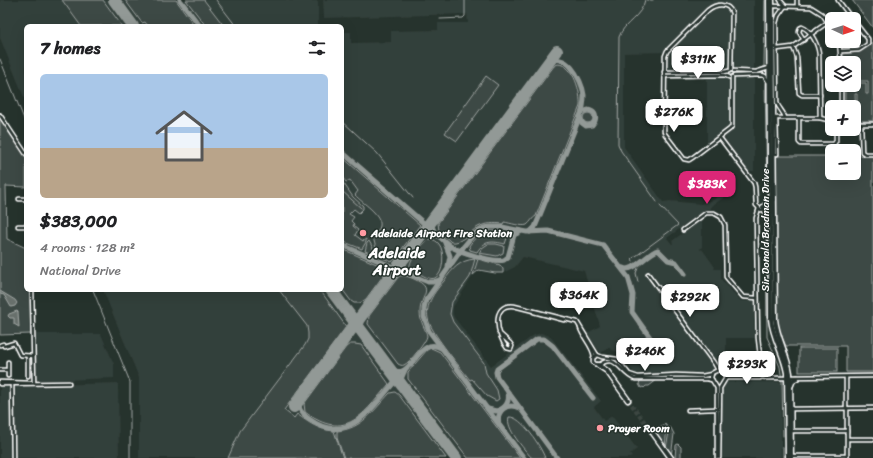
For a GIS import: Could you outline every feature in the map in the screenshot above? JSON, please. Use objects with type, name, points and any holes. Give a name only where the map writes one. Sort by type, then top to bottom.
[{"type":"main road","name":"Sir Donald Bradman Drive","points":[[770,0],[770,114],[773,119],[770,199],[775,324],[790,368],[786,377]]},
{"type":"main road","name":"Sir Donald Bradman Drive","points":[[770,8],[773,119],[770,232],[771,319],[775,338],[784,360],[786,377]]},
{"type":"main road","points":[[770,199],[762,208],[769,217],[768,228],[770,232]]},
{"type":"main road","points":[[598,366],[606,371],[628,400]]},
{"type":"main road","points":[[790,368],[792,374],[797,377],[789,385],[790,458]]},
{"type":"main road","points":[[786,377],[789,385],[791,409],[790,458]]},
{"type":"main road","points":[[653,433],[671,458]]},
{"type":"street","points":[[780,0],[785,6]]},
{"type":"street","points":[[797,0],[797,6]]},
{"type":"street","points":[[838,0],[847,12]]},
{"type":"street","points":[[725,5],[730,8],[732,13],[732,71],[732,126],[729,131],[720,138],[692,158],[686,160],[682,157],[664,131],[665,53],[711,7],[725,5]]},
{"type":"street","points":[[785,6],[776,20],[777,103],[785,118]]},
{"type":"street","points":[[770,8],[785,6],[810,7],[816,10],[825,19]]},
{"type":"street","points":[[776,49],[793,47],[825,24]]},
{"type":"street","points":[[804,40],[799,34],[800,28],[804,28],[816,42],[820,54],[820,118]]},
{"type":"street","points":[[841,51],[859,50],[868,44],[868,39],[861,30]]},
{"type":"street","points":[[793,47],[797,57],[799,94],[820,95]]},
{"type":"street","points":[[840,48],[841,56]]},
{"type":"street","points":[[664,72],[758,72],[769,68]]},
{"type":"street","points":[[732,71],[728,74],[732,77]]},
{"type":"street","points":[[664,76],[764,76],[768,79],[770,87]]},
{"type":"street","points":[[0,115],[24,151]]},
{"type":"street","points":[[799,118],[801,144],[834,144],[836,141],[836,136]]},
{"type":"street","points":[[773,119],[820,118],[825,119]]},
{"type":"street","name":"Sir Donald Bradman Drive","points":[[773,119],[777,154]]},
{"type":"street","points":[[873,124],[861,124],[863,153],[873,154]]},
{"type":"street","points":[[720,138],[754,183],[756,203],[762,208],[771,208]]},
{"type":"street","points":[[19,199],[24,199]]},
{"type":"street","points":[[762,208],[756,218],[758,338],[762,377]]},
{"type":"street","points":[[684,230],[706,213],[720,215],[725,225],[726,277],[743,297],[757,298]]},
{"type":"street","points":[[18,226],[24,226]]},
{"type":"street","points":[[648,274],[718,370],[724,372],[726,378],[725,382],[720,388],[718,458]]},
{"type":"street","points":[[32,292],[34,383]]},
{"type":"street","points":[[499,333],[510,343],[512,346],[511,349],[506,347],[499,333],[498,322],[499,314],[502,308],[512,305],[577,322],[597,355],[616,359],[627,371],[638,377],[676,375],[702,376],[712,374],[718,370]]},
{"type":"street","points":[[526,309],[539,314],[575,322],[579,326],[583,336],[592,349],[594,357],[593,362],[598,366],[603,362],[610,361],[615,363],[627,375],[635,379],[707,378],[712,380],[717,388],[718,458]]},
{"type":"street","points":[[2,345],[14,343],[20,355],[33,356]]},
{"type":"street","points":[[28,356],[28,376]]},
{"type":"street","points":[[602,357],[603,362]]},
{"type":"street","points":[[8,362],[8,376]]},
{"type":"street","points":[[0,370],[7,370]]},
{"type":"street","points":[[712,374],[712,380]]},
{"type":"street","points":[[726,378],[873,376]]},
{"type":"street","points":[[790,458],[847,457],[846,377]]},
{"type":"street","points":[[0,383],[69,383]]},
{"type":"street","points":[[12,383],[13,458]]},
{"type":"street","points":[[715,384],[722,384]]},
{"type":"street","points":[[791,409],[873,408]]},
{"type":"street","points":[[688,410],[717,409]]},
{"type":"street","points":[[791,431],[847,431]]},
{"type":"street","points":[[847,439],[873,439]]},
{"type":"shaded area","points":[[0,0],[318,1],[318,24],[24,24],[24,97],[0,38]]},
{"type":"shaded area","points":[[62,0],[103,0],[121,24],[80,24]]},
{"type":"shaded area","points":[[125,0],[176,0],[194,24],[146,24],[145,22],[142,23]]},
{"type":"shaded area","points":[[186,0],[204,0],[222,24],[204,24]]},
{"type":"shaded area","name":"Adelaide Airport","points":[[323,0],[754,0],[754,171],[748,171],[721,133],[707,142],[707,70],[668,69],[668,52],[624,53],[624,147],[663,202],[670,201],[701,204],[713,200],[721,193],[725,197],[711,206],[711,209],[705,210],[667,238],[673,244],[672,241],[702,219],[702,247],[700,249],[702,249],[715,267],[714,269],[721,269],[721,279],[741,301],[754,301],[755,338],[726,338],[726,359],[734,366],[716,368],[709,374],[634,373],[618,352],[609,347],[601,353],[586,334],[600,326],[584,271],[523,257],[515,267],[505,272],[495,273],[478,270],[453,307],[454,317],[491,366],[534,335],[541,333],[550,336],[601,401],[594,407],[604,421],[612,416],[637,449],[630,454],[632,457],[139,458],[139,378],[104,292],[344,292],[344,32],[351,32],[351,43],[391,42],[391,31],[438,30],[438,23],[468,23],[467,14],[324,18]]},
{"type":"shaded area","points":[[852,0],[873,0],[873,28]]},
{"type":"shaded area","points":[[873,43],[873,121],[861,121],[861,100],[857,100],[857,94],[855,94],[855,100],[845,100],[845,92],[861,92],[861,83],[866,83],[866,94],[868,94],[868,81],[861,81],[861,56],[843,56],[843,54],[859,52]]},
{"type":"shaded area","points":[[558,64],[564,66],[572,74],[578,87],[580,106],[536,216],[527,225],[504,222],[503,224],[494,223],[484,225],[478,227],[459,241],[451,242],[439,231],[438,223],[554,66]]},
{"type":"shaded area","points":[[486,76],[498,85],[457,141],[445,133]]},
{"type":"shaded area","points":[[586,113],[590,113],[593,118],[590,123],[586,123],[583,120],[583,116]]},
{"type":"shaded area","points":[[0,118],[24,154],[24,187],[6,186],[7,239],[24,247],[24,292],[30,292],[31,334],[0,335]]},
{"type":"shaded area","points":[[873,155],[873,372],[846,372],[846,346],[786,346],[780,331],[777,316],[776,156],[825,156],[825,180],[861,180],[861,156]]},
{"type":"shaded area","points":[[344,159],[420,225],[392,262],[378,256],[373,237],[380,226],[378,217],[355,195],[358,191],[350,180],[346,182],[344,180]]},
{"type":"shaded area","points":[[344,184],[353,197],[363,206],[363,209],[359,213],[354,209],[349,214],[354,217],[351,221],[354,224],[353,226],[358,230],[355,235],[363,241],[366,239],[362,249],[344,242]]},
{"type":"shaded area","points":[[489,231],[499,231],[505,233],[507,238],[505,244],[489,242],[483,245],[477,252],[470,250],[469,246],[475,239]]},
{"type":"shaded area","points":[[431,239],[436,241],[441,247],[443,262],[438,276],[435,278],[427,278],[411,270],[410,264],[418,251],[428,240]]},
{"type":"shaded area","points":[[369,241],[373,248],[372,254],[365,251]]},
{"type":"shaded area","points":[[488,244],[504,246],[503,253],[497,256],[479,253],[482,248]]},
{"type":"shaded area","points":[[344,250],[388,269],[366,299],[360,303],[354,303],[344,292]]},
{"type":"shaded area","points":[[475,259],[470,277],[452,302],[450,314],[453,322],[484,363],[486,373],[497,390],[499,399],[496,401],[487,396],[472,379],[470,380],[436,335],[428,318],[429,304],[437,289],[457,266],[465,261]]},
{"type":"shaded area","points":[[478,259],[500,265],[503,269],[503,273],[479,270],[473,275]]},
{"type":"shaded area","points":[[399,276],[414,279],[421,283],[426,289],[420,312],[427,336],[421,347],[404,365],[398,364],[368,324],[369,316]]},
{"type":"shaded area","points":[[0,291],[15,300],[17,303],[15,306],[11,307],[4,295],[0,294]]},
{"type":"shaded area","points":[[281,292],[321,292],[346,327],[284,410],[294,418],[297,414],[314,426],[334,431],[343,458],[228,458],[240,431],[305,345],[308,339],[307,326]]},
{"type":"shaded area","points":[[17,311],[19,327],[14,324],[14,318],[10,318],[8,316],[9,314]]},
{"type":"shaded area","points":[[35,334],[101,334],[114,364],[114,378],[36,381]]},
{"type":"shaded area","points":[[350,344],[361,345],[389,384],[362,414],[353,420],[343,424],[332,425],[319,421],[305,412],[304,404],[346,347]]},
{"type":"shaded area","points":[[431,348],[440,352],[520,458],[468,458],[408,379],[408,372],[427,350]]},
{"type":"shaded area","points":[[799,348],[837,348],[837,372],[799,372]]},
{"type":"shaded area","points":[[657,380],[644,388],[641,388],[639,384],[640,381]]},
{"type":"shaded area","points":[[726,382],[781,382],[781,458],[721,458],[721,388]]},
{"type":"shaded area","points":[[118,383],[119,458],[15,458],[15,386]]},
{"type":"shaded area","points":[[0,387],[10,387],[11,458],[0,458]]},
{"type":"shaded area","points":[[395,392],[399,395],[446,458],[344,458],[337,438],[337,431],[354,427],[361,423],[390,393]]},
{"type":"shaded area","points":[[509,417],[520,421],[540,447],[545,458],[531,457],[512,432]]},
{"type":"shaded area","points":[[665,424],[667,427],[665,447],[654,432]]},
{"type":"shaded area","points":[[670,427],[674,434],[671,457],[666,448]]},
{"type":"shaded area","points":[[678,444],[681,447],[681,458],[675,458],[676,445]]},
{"type":"waterway","points":[[216,0],[234,24]]},
{"type":"waterway","points":[[440,19],[463,18],[465,16],[465,0]]},
{"type":"waterway","points":[[645,0],[640,11],[625,27],[619,37],[618,144],[621,151],[657,202]]},
{"type":"waterway","points":[[647,0],[653,0]]},
{"type":"waterway","points":[[764,67],[765,0]]},
{"type":"waterway","points":[[0,59],[24,119]]},
{"type":"waterway","points":[[765,80],[767,197],[765,202]]},
{"type":"waterway","points":[[344,123],[377,153],[413,198]]},
{"type":"waterway","points":[[344,193],[361,208]]},
{"type":"waterway","points":[[636,256],[678,225],[660,206]]},
{"type":"waterway","points":[[765,214],[767,337],[780,367],[782,381],[783,436]]},
{"type":"waterway","points":[[633,261],[632,259],[634,257]]},
{"type":"waterway","points":[[638,268],[636,273],[638,282]]},
{"type":"waterway","points":[[94,292],[130,382],[130,458]]},
{"type":"waterway","points":[[783,447],[783,458]]},
{"type":"taxiway","points":[[180,0],[198,24]]},
{"type":"taxiway","points":[[530,232],[535,227],[583,109],[584,103],[583,88],[572,68],[560,60],[554,60],[547,64]]},
{"type":"taxiway","points":[[580,117],[582,123],[586,126],[592,125],[596,119],[592,111],[588,110],[582,112]]},
{"type":"taxiway","points":[[344,154],[450,246],[469,254],[499,261],[508,257],[514,235],[520,232]]},
{"type":"taxiway","points":[[433,219],[432,226],[434,231]]},
{"type":"taxiway","points":[[524,458],[429,331],[424,317],[426,300],[474,234],[484,228],[502,227],[527,232],[548,231],[603,245],[628,277],[633,295],[632,312],[659,350]]},
{"type":"taxiway","points":[[421,235],[429,232],[435,233]]},
{"type":"taxiway","points":[[445,243],[450,256],[448,266]]},
{"type":"taxiway","points":[[344,246],[428,282],[439,280]]},
{"type":"taxiway","points":[[623,268],[627,269],[636,266],[658,250],[668,260],[676,262],[685,274]]},
{"type":"taxiway","points":[[404,258],[404,266],[407,272]]},
{"type":"taxiway","points":[[392,275],[397,272],[403,272]]},
{"type":"taxiway","points":[[557,458],[497,377],[497,369],[537,339],[544,339],[553,346],[593,398]]},
{"type":"taxiway","points":[[389,367],[397,371],[403,370],[409,366],[426,348],[433,346],[441,348]]},
{"type":"taxiway","points":[[403,387],[401,379],[405,370]]},
{"type":"taxiway","points":[[300,398],[299,407],[306,417],[323,427],[336,429],[348,426],[359,420],[369,411],[397,379]]},
{"type":"taxiway","points":[[488,409],[496,411],[504,407],[508,399],[508,393]]},
{"type":"taxiway","points":[[499,424],[499,415],[503,409],[510,406],[519,408]]},
{"type":"runway","points":[[114,0],[132,24]]},
{"type":"runway","points":[[294,407],[557,51]]},
{"type":"runway","points":[[332,292],[456,458]]},
{"type":"tunnel","points":[[628,400],[653,433]]},
{"type":"place","name":"Adelaide Airport Fire Station","points":[[363,233]]},
{"type":"place","name":"Prayer Room","points":[[600,428]]},
{"type":"district","name":"Adelaide Airport","points":[[397,262]]}]
